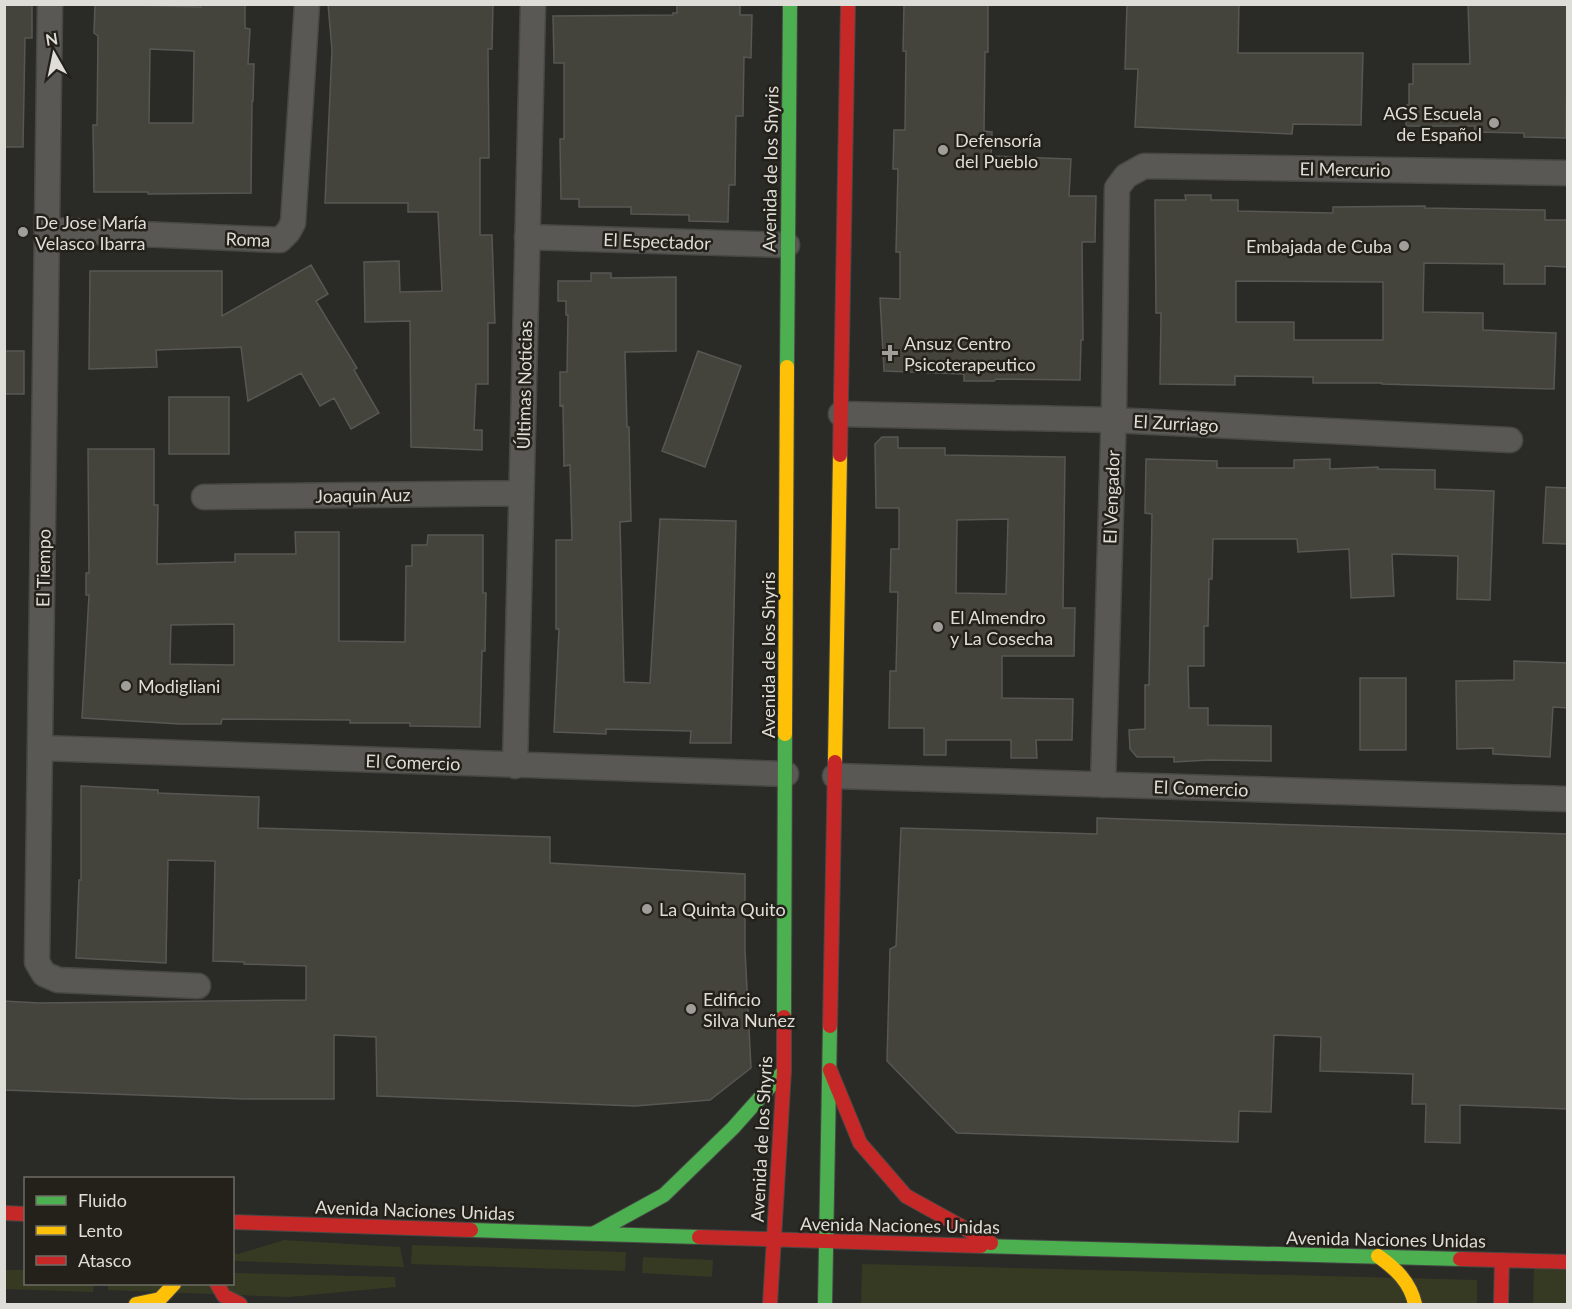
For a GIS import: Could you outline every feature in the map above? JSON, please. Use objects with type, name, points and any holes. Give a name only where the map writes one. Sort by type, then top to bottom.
[{"type":"main road","name":"Avenida de los Shyris","points":[[770,1305],[772,1240],[784,1071],[790,4]]},
{"type":"main road","points":[[825,1305],[848,4]]},
{"type":"main road","points":[[830,1070],[860,1143],[906,1196],[995,1245]]},
{"type":"main road","points":[[592,1234],[664,1195],[733,1128],[784,1071]]},
{"type":"main road","points":[[4,1214],[24,1214]]},
{"type":"main road","name":"Avenida Naciones Unidas","points":[[234,1222],[1203,1253],[1568,1262]]},
{"type":"main road","points":[[234,1230],[239,1227],[281,1223]]},
{"type":"main road","points":[[1378,1256],[1404,1277],[1411,1289],[1414,1305]]},
{"type":"main road","points":[[1501,1305],[1502,1260]]},
{"type":"main road","points":[[136,1305],[160,1299],[173,1285]]},
{"type":"main road","points":[[218,1285],[224,1296],[240,1305]]},
{"type":"street","name":"El Tiempo","points":[[50,4],[37,962],[44,974],[58,980],[198,986]]},
{"type":"street","name":"Roma","points":[[48,230],[280,240],[293,223],[307,4]]},
{"type":"street","name":"Últimas Noticias","points":[[514,766],[533,4]]},
{"type":"street","name":"El Mercurio","points":[[1126,176],[1144,166],[1568,173]]},
{"type":"street","name":"El Vengador","points":[[1103,784],[1117,188],[1126,176]]},
{"type":"street","name":"El Espectador","points":[[527,237],[787,246]]},
{"type":"street","name":"El Zurriago","points":[[841,414],[1113,420],[1510,440]]},
{"type":"street","name":"Joaquin Auz","points":[[204,497],[521,493]]},
{"type":"street","name":"El Comercio","points":[[41,748],[786,774]]},
{"type":"street","name":"El Comercio","points":[[835,776],[1568,799]]},
{"type":"green space","points":[[284,1240],[400,1247],[404,1267],[234,1261],[234,1253]]},
{"type":"green space","points":[[412,1245],[626,1252],[625,1271],[411,1264]]},
{"type":"green space","points":[[643,1257],[713,1260],[712,1277],[642,1273]]},
{"type":"green space","points":[[862,1264],[1477,1280],[1477,1304],[861,1304]]},
{"type":"green space","points":[[1534,1268],[1567,1270],[1567,1304],[1533,1304]]},
{"type":"green space","points":[[5,1270],[24,1270],[24,1285],[94,1285],[93,1292],[5,1289]]},
{"type":"green space","points":[[234,1273],[395,1277],[396,1287],[289,1297],[108,1290],[108,1285],[234,1285]]},
{"type":"building","points":[[4,4],[32,4],[32,38],[25,38],[23,147],[4,147]]},
{"type":"building","points":[[95,4],[201,7],[201,4],[245,4],[245,28],[250,29],[248,64],[254,64],[251,193],[94,192],[93,125],[97,125],[98,36],[94,33]],"holes":[[[150,49],[194,51],[193,123],[149,123]]]},
{"type":"building","points":[[328,4],[493,4],[492,49],[488,49],[489,158],[480,158],[480,235],[492,235],[495,323],[488,323],[488,384],[476,384],[474,430],[482,430],[482,450],[411,447],[410,321],[365,322],[364,262],[399,261],[400,292],[442,291],[438,212],[408,212],[408,203],[325,203],[332,50]]},
{"type":"building","points":[[677,4],[740,4],[740,15],[752,15],[751,58],[744,57],[743,116],[736,116],[735,185],[729,185],[728,222],[689,221],[689,215],[631,214],[631,207],[579,207],[579,199],[561,199],[560,139],[564,139],[564,63],[554,63],[553,16],[673,15],[677,13]]},
{"type":"building","points":[[904,4],[988,4],[984,131],[992,132],[991,156],[1071,159],[1069,196],[1096,196],[1095,242],[1082,242],[1083,340],[1081,340],[1080,380],[964,381],[964,374],[884,371],[880,298],[900,299],[900,252],[896,252],[898,169],[893,169],[894,130],[905,130]]},
{"type":"building","points":[[1127,4],[1239,4],[1238,53],[1363,53],[1361,125],[1293,124],[1292,134],[1135,127],[1138,69],[1125,69]]},
{"type":"building","points":[[1468,4],[1568,4],[1566,138],[1524,137],[1524,133],[1474,132],[1475,126],[1406,126],[1409,84],[1413,84],[1413,64],[1470,64]]},
{"type":"building","points":[[1185,195],[1211,195],[1211,200],[1238,200],[1238,211],[1333,213],[1333,207],[1425,206],[1425,208],[1545,210],[1545,220],[1568,220],[1568,267],[1545,266],[1545,284],[1504,284],[1504,264],[1424,263],[1423,312],[1483,313],[1483,330],[1556,333],[1554,389],[1313,383],[1313,377],[1235,376],[1235,385],[1160,384],[1161,313],[1156,313],[1155,200],[1186,200]],"holes":[[[1236,281],[1383,282],[1383,340],[1294,340],[1294,322],[1236,322]]]},
{"type":"building","points":[[311,265],[328,294],[316,301],[357,368],[354,370],[379,413],[351,429],[334,398],[320,406],[301,373],[248,401],[241,347],[156,350],[157,367],[89,369],[90,271],[222,271],[222,316]]},
{"type":"building","points":[[591,273],[611,273],[611,278],[676,277],[676,351],[625,352],[631,521],[620,522],[624,682],[650,683],[660,519],[736,521],[731,743],[690,743],[691,731],[606,729],[606,734],[554,732],[559,629],[556,629],[556,540],[572,540],[570,465],[564,466],[563,405],[560,406],[560,372],[567,372],[568,315],[566,315],[566,301],[558,301],[558,281],[591,281]]},
{"type":"building","points":[[4,351],[24,351],[24,394],[4,394]]},
{"type":"building","points":[[698,351],[741,366],[705,467],[662,451]]},
{"type":"building","points":[[169,397],[229,397],[229,454],[169,454]]},
{"type":"building","points":[[882,437],[898,437],[898,448],[945,448],[945,455],[1065,457],[1063,608],[1075,608],[1074,656],[1002,656],[1002,698],[1073,699],[1072,740],[1036,740],[1037,758],[1011,758],[1011,740],[946,740],[946,755],[924,755],[924,728],[889,728],[890,671],[896,671],[898,592],[890,592],[891,549],[899,549],[899,508],[876,508],[875,444]],"holes":[[[1008,519],[1006,594],[956,593],[957,520]]]},
{"type":"building","points":[[88,449],[154,449],[154,505],[158,505],[157,564],[235,562],[235,554],[296,554],[295,532],[339,532],[339,641],[405,642],[406,566],[412,566],[412,545],[427,545],[428,535],[483,535],[483,593],[486,593],[480,727],[410,726],[410,723],[350,723],[350,720],[222,719],[221,724],[180,724],[82,718],[89,595],[86,595],[86,573],[89,573]],"holes":[[[234,624],[234,665],[170,664],[171,625]]]},
{"type":"building","points":[[1146,459],[1217,461],[1217,468],[1294,468],[1294,460],[1330,459],[1330,469],[1378,467],[1378,469],[1435,470],[1435,489],[1494,491],[1490,600],[1457,599],[1458,556],[1392,554],[1394,596],[1351,598],[1349,549],[1298,552],[1297,539],[1213,539],[1208,626],[1204,626],[1204,666],[1188,666],[1189,708],[1208,708],[1208,725],[1271,726],[1271,761],[1174,762],[1174,757],[1137,757],[1130,749],[1129,730],[1145,729],[1145,685],[1149,685],[1152,514],[1145,513]]},
{"type":"building","points":[[1546,487],[1568,488],[1568,544],[1543,543]]},
{"type":"building","points":[[1514,661],[1568,663],[1568,708],[1553,707],[1550,757],[1493,754],[1493,748],[1457,749],[1456,681],[1514,680]]},
{"type":"building","points":[[1360,678],[1406,678],[1406,750],[1360,750]]},
{"type":"building","points":[[81,786],[158,790],[158,793],[259,797],[258,828],[550,837],[550,863],[745,874],[745,950],[751,1068],[710,1100],[635,1106],[377,1096],[376,1037],[334,1035],[334,1099],[244,1099],[4,1090],[4,1001],[39,1003],[306,1000],[306,966],[213,961],[215,861],[168,860],[166,963],[76,958],[79,880],[81,880]]},
{"type":"building","points":[[1097,818],[1568,834],[1568,1109],[1460,1105],[1460,1143],[1425,1142],[1426,1104],[1412,1104],[1413,1074],[1320,1071],[1321,1037],[1274,1035],[1271,1112],[1239,1111],[1238,1142],[957,1133],[887,1061],[890,949],[896,946],[901,828],[1097,834]]},
{"type":"traffic: fast","points":[[787,367],[790,4]]},
{"type":"traffic: fast","points":[[784,1017],[785,734]]},
{"type":"traffic: fast","points":[[825,1304],[830,1026]]},
{"type":"traffic: fast","points":[[593,1234],[664,1195],[733,1128],[784,1071]]},
{"type":"traffic: fast","points":[[471,1230],[699,1237]]},
{"type":"traffic: fast","points":[[981,1246],[1460,1259]]},
{"type":"traffic: slow","points":[[785,734],[787,367]]},
{"type":"traffic: slow","points":[[835,762],[840,455]]},
{"type":"traffic: slow","points":[[1378,1256],[1401,1277],[1410,1289],[1415,1304]]},
{"type":"traffic: slow","points":[[136,1304],[160,1299],[173,1285]]},
{"type":"traffic: jam","points":[[840,455],[848,4]]},
{"type":"traffic: jam","points":[[830,1026],[835,762]]},
{"type":"traffic: jam","points":[[770,1304],[784,1071],[784,1017]]},
{"type":"traffic: jam","points":[[830,1070],[860,1143],[906,1196],[991,1243]]},
{"type":"traffic: jam","points":[[4,1213],[24,1214]]},
{"type":"traffic: jam","points":[[234,1222],[471,1230]]},
{"type":"traffic: jam","points":[[699,1237],[981,1246]]},
{"type":"traffic: jam","points":[[1460,1259],[1568,1262]]},
{"type":"traffic: jam","points":[[1501,1304],[1502,1260]]},
{"type":"traffic: jam","points":[[218,1285],[224,1296],[240,1304]]},
{"type":"place","name":"AGS Escuela de Español","points":[[1494,123]]},
{"type":"place","name":"Defensoría del Pueblo","points":[[943,150]]},
{"type":"place","name":"De Jose María Velasco Ibarra","points":[[23,232]]},
{"type":"place","name":"Embajada de Cuba","points":[[1404,246]]},
{"type":"place","name":"Ansuz Centro Psicoterapeutico","points":[[890,353]]},
{"type":"place","name":"El Almendro y La Cosecha","points":[[938,627]]},
{"type":"place","name":"Modigliani","points":[[126,686]]},
{"type":"place","name":"La Quinta Quito","points":[[647,909]]},
{"type":"place","name":"Edificio Silva Nuñez","points":[[691,1009]]}]
